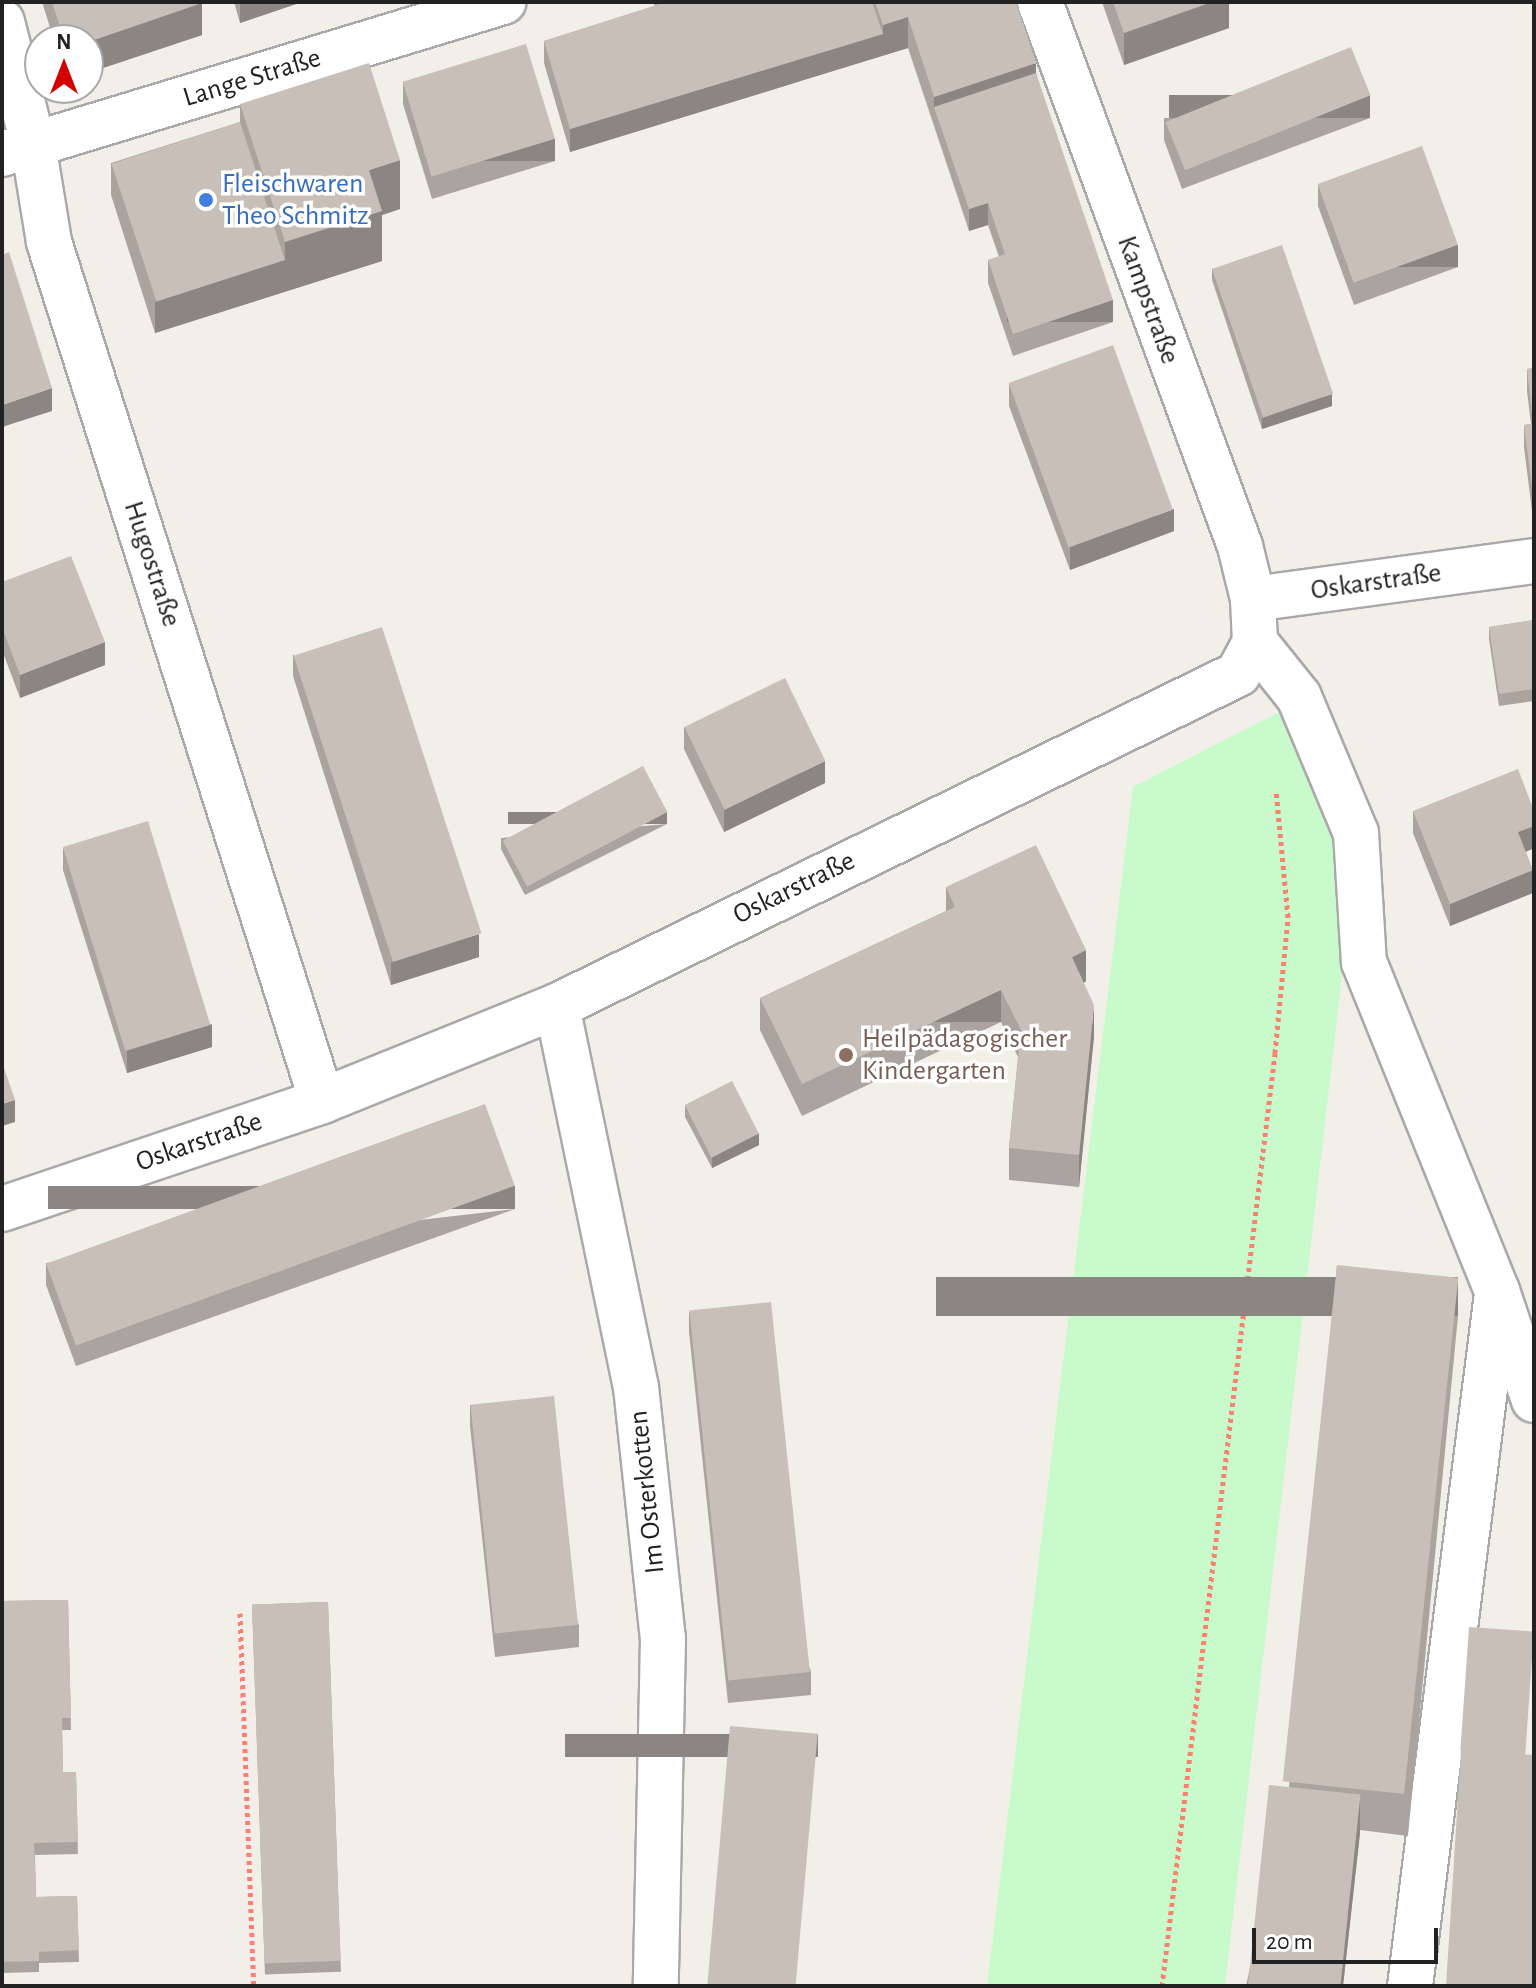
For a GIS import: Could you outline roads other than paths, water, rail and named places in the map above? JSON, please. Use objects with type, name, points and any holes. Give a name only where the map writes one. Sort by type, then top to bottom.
[{"type":"street","name":"Lange Straße","points":[[18,149],[503,2]]},
{"type":"street","name":"Kampstraße","points":[[1040,2],[1240,546],[1253,599]]},
{"type":"street","name":"Hugostraße","points":[[2,22],[18,149],[322,1101]]},
{"type":"street","name":"Oskarstraße","points":[[1253,599],[1534,561]]},
{"type":"street","points":[[1253,599],[1255,642],[1299,697],[1356,833],[1364,962],[1497,1291],[1534,1400]]},
{"type":"street","name":"Oskarstraße","points":[[2,1209],[322,1101],[557,1006],[1238,674],[1255,642]]},
{"type":"street","name":"Im Osterkotten","points":[[557,1006],[636,1387],[663,1638],[656,1986]]},
{"type":"street","points":[[1410,1986],[1497,1291]]},
{"type":"place","name":"Fleischwaren Theo Schmitz","points":[[206,200]]},
{"type":"place","name":"Heilpädagogischer Kindergarten","points":[[846,1055]]}]
